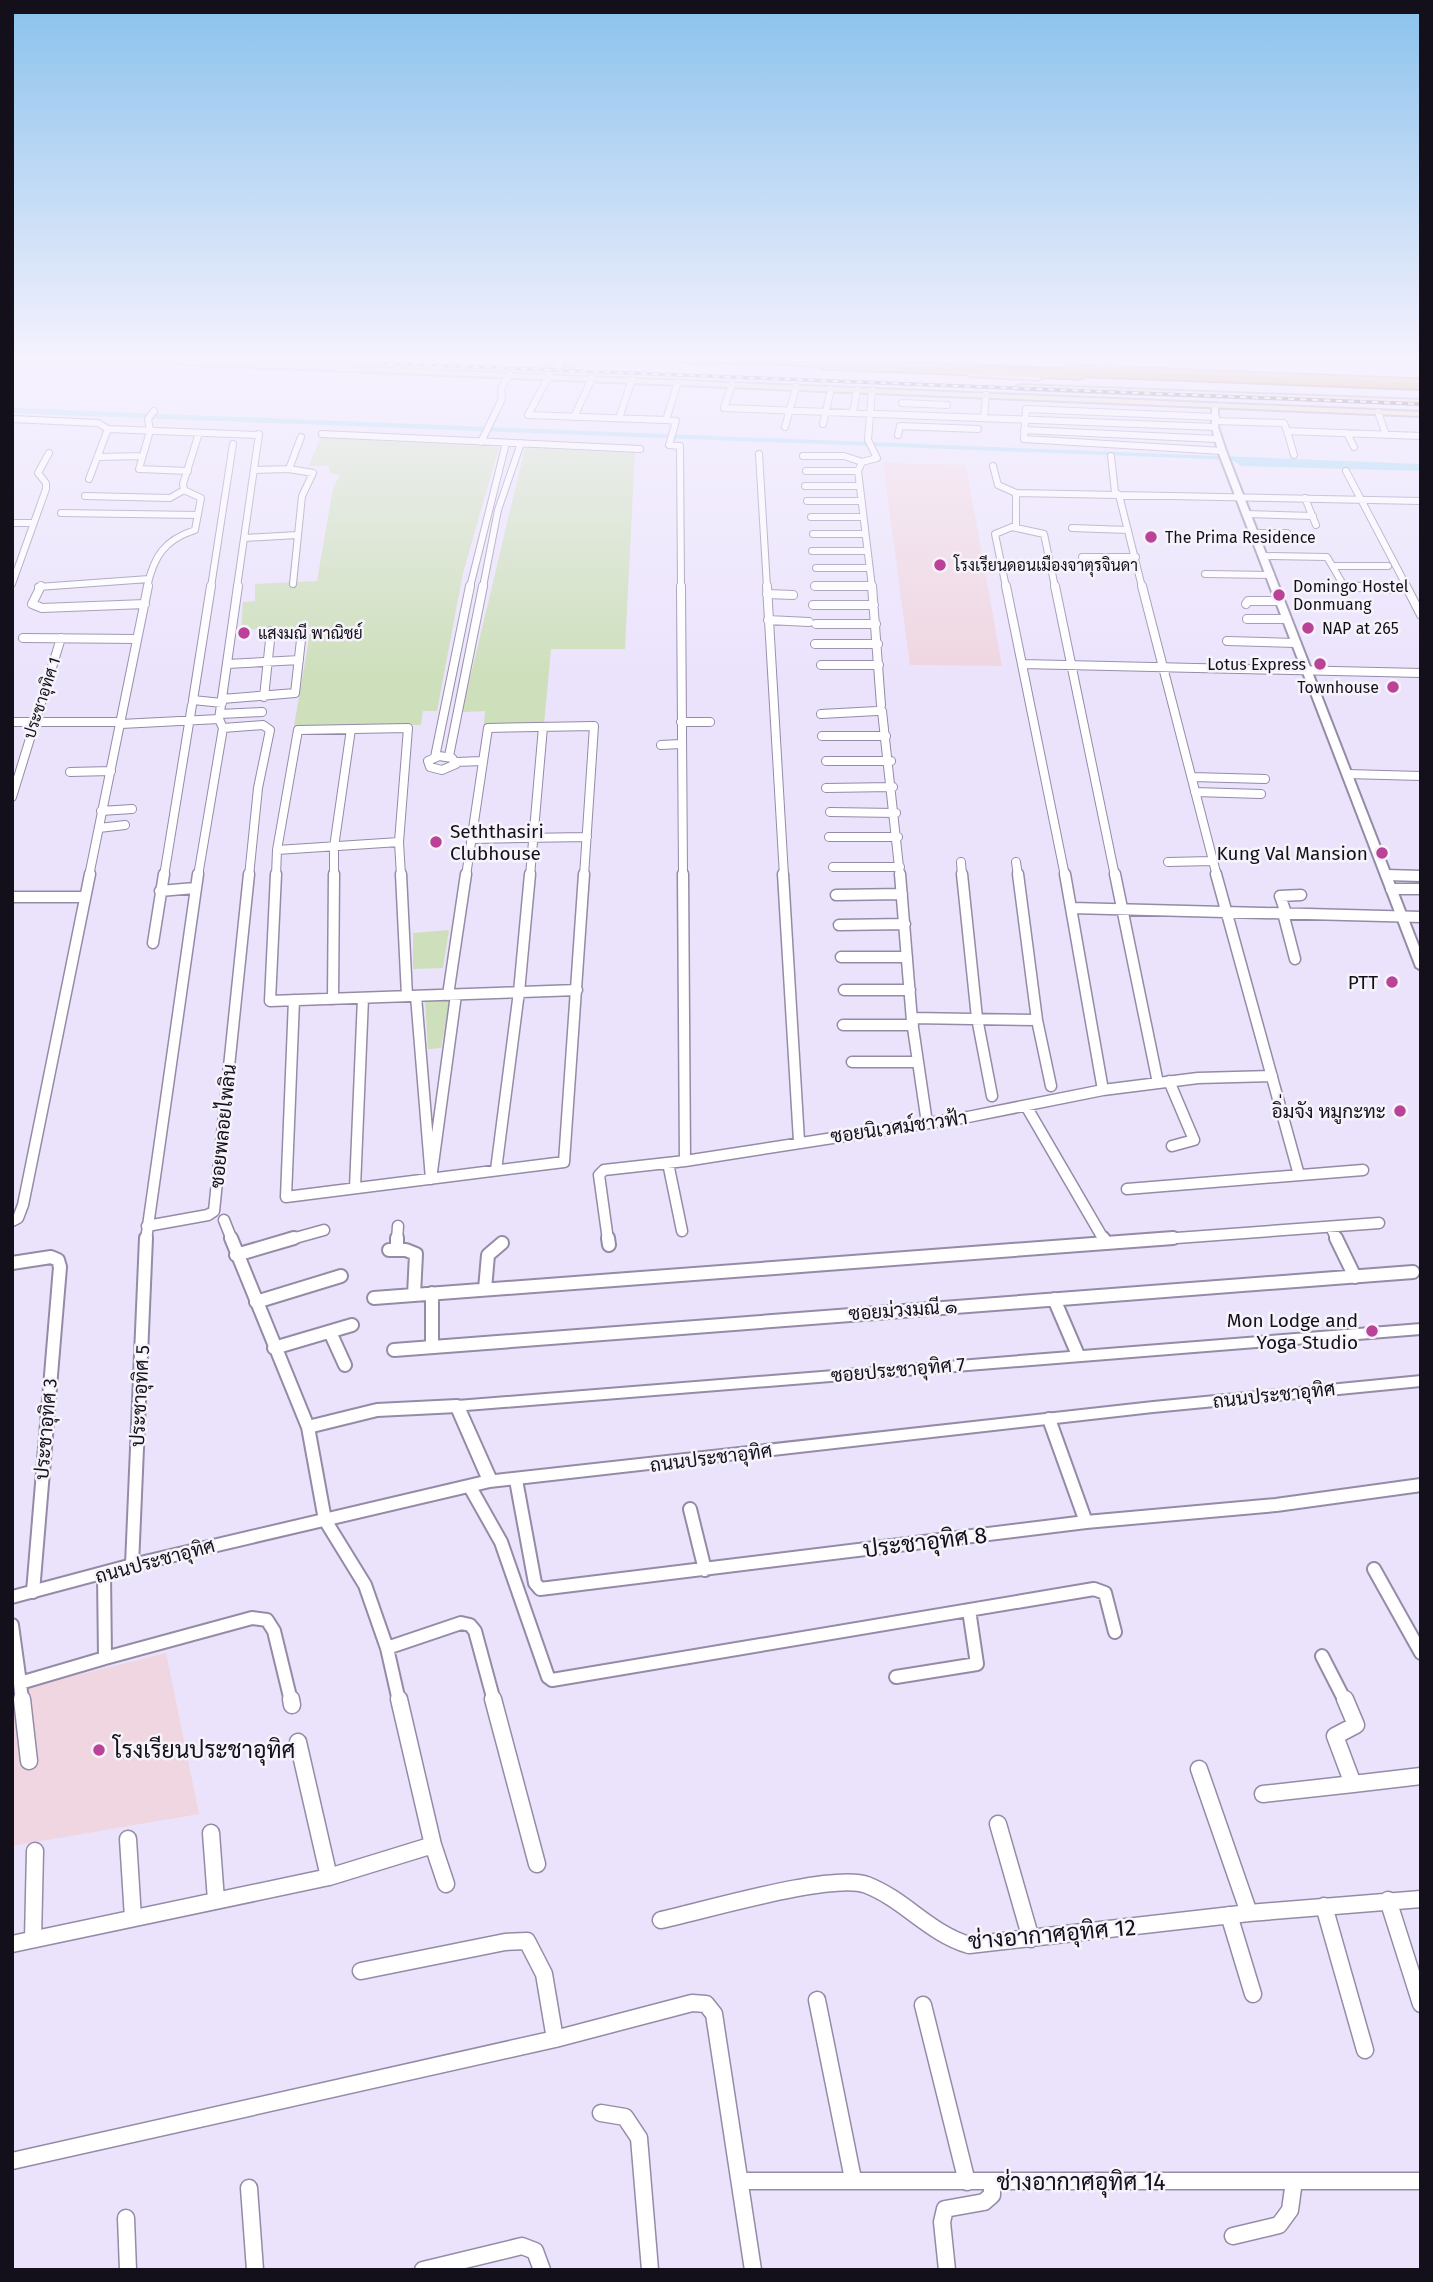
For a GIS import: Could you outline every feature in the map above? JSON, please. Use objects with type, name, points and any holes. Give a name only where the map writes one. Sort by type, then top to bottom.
[{"type":"street","points":[[12,584],[46,485],[38,473],[42,464]]},
{"type":"street","points":[[89,480],[95,464]]},
{"type":"street","points":[[139,464],[141,470],[187,471]]},
{"type":"street","points":[[184,490],[189,464]]},
{"type":"street","points":[[230,464],[193,700],[201,703],[295,693],[302,632]]},
{"type":"street","points":[[148,1226],[221,721],[255,464]]},
{"type":"street","points":[[289,469],[291,464]]},
{"type":"street","points":[[500,464],[431,760],[433,769],[451,768],[456,722],[483,577],[501,501],[514,464]]},
{"type":"street","points":[[680,464],[685,1161]]},
{"type":"street","points":[[760,464],[799,1141]]},
{"type":"street","points":[[861,464],[858,471],[859,486],[878,644],[880,709],[891,761],[912,1022],[927,1123]]},
{"type":"street","points":[[1112,464],[1115,492],[1119,495],[1136,557],[1212,862],[1299,1175]]},
{"type":"street","points":[[1227,464],[1421,967]]},
{"type":"street","points":[[993,466],[998,485],[1016,493],[1421,501]]},
{"type":"street","points":[[228,480],[289,469],[313,472],[302,496],[293,584]]},
{"type":"street","points":[[807,471],[858,471]]},
{"type":"street","points":[[1346,471],[1421,615]]},
{"type":"street","points":[[805,486],[859,486]]},
{"type":"street","points":[[85,496],[170,498],[184,490]]},
{"type":"street","points":[[184,490],[201,498],[195,530]]},
{"type":"street","points":[[1016,493],[1016,527]]},
{"type":"street","points":[[1305,498],[1316,525]]},
{"type":"street","points":[[490,501],[501,501]]},
{"type":"street","points":[[807,501],[862,501]]},
{"type":"street","points":[[61,513],[198,516]]},
{"type":"street","points":[[1247,514],[1312,516]]},
{"type":"street","points":[[811,517],[863,517]]},
{"type":"street","points":[[12,523],[33,523]]},
{"type":"street","points":[[1103,1090],[1072,908],[995,534],[996,531],[1016,527],[1044,534],[1122,909],[1164,1082],[1194,1140],[1172,1146]]},
{"type":"street","points":[[1072,528],[1128,530]]},
{"type":"street","points":[[12,1221],[18,1218],[23,1205],[149,579],[163,544],[168,539],[195,530],[220,530]]},
{"type":"street","points":[[1254,533],[1287,533]]},
{"type":"street","points":[[813,534],[865,534]]},
{"type":"street","points":[[245,538],[297,535]]},
{"type":"street","points":[[812,551],[867,551]]},
{"type":"street","points":[[1263,556],[1327,556],[1345,586],[1349,588],[1397,589]]},
{"type":"street","points":[[1082,557],[1136,557]]},
{"type":"street","points":[[1333,566],[1388,566]]},
{"type":"street","points":[[816,568],[869,568]]},
{"type":"street","points":[[1205,574],[1270,575]]},
{"type":"street","points":[[472,577],[483,577]]},
{"type":"street","points":[[145,604],[42,608],[32,604],[38,587],[43,585],[149,579]]},
{"type":"street","points":[[815,586],[872,586]]},
{"type":"street","points":[[767,594],[793,595]]},
{"type":"street","points":[[1247,604],[1248,601],[1280,601]]},
{"type":"street","points":[[813,605],[874,605]]},
{"type":"street","points":[[1247,619],[1287,619]]},
{"type":"street","points":[[768,620],[876,624]]},
{"type":"street","points":[[264,697],[271,631]]},
{"type":"street","points":[[23,638],[136,639]]},
{"type":"street","name":"ประชาอุทิศ 1","points":[[12,797],[61,638]]},
{"type":"street","points":[[1227,641],[1295,643]]},
{"type":"street","points":[[816,644],[878,644]]},
{"type":"street","points":[[456,653],[468,653]]},
{"type":"street","points":[[227,664],[299,660]]},
{"type":"street","points":[[1022,664],[1421,673]]},
{"type":"street","points":[[821,665],[879,665]]},
{"type":"street","points":[[153,943],[192,705]]},
{"type":"street","points":[[821,714],[880,709]]},
{"type":"street","points":[[12,722],[221,721],[262,712]]},
{"type":"street","name":"ซอยพลอยไพลิน","points":[[148,1226],[208,1215],[214,1211],[258,788],[270,730],[263,725],[221,721]]},
{"type":"street","points":[[442,722],[456,722]]},
{"type":"street","points":[[681,722],[710,722]]},
{"type":"street","points":[[294,1000],[286,1197],[431,1179],[564,1161],[593,726],[488,728],[471,839],[431,1179]]},
{"type":"street","points":[[496,1170],[519,992],[543,727]]},
{"type":"street","points":[[431,1179],[412,996],[399,842],[408,728],[298,730],[277,850],[270,1001],[412,996],[452,995],[577,990]]},
{"type":"street","points":[[333,999],[334,847],[351,729]]},
{"type":"street","points":[[822,736],[887,736]]},
{"type":"street","points":[[661,745],[681,744]]},
{"type":"street","points":[[405,763],[452,759],[482,761]]},
{"type":"street","points":[[827,761],[891,761]]},
{"type":"street","points":[[70,772],[111,771]]},
{"type":"street","points":[[1347,774],[1421,776]]},
{"type":"street","points":[[1192,777],[1265,779]]},
{"type":"street","points":[[826,788],[893,787]]},
{"type":"street","points":[[1195,792],[1261,794]]},
{"type":"street","points":[[101,811],[132,809]]},
{"type":"street","points":[[830,813],[896,813]]},
{"type":"street","points":[[99,828],[125,825]]},
{"type":"street","points":[[471,839],[587,837]]},
{"type":"street","points":[[830,838],[898,837]]},
{"type":"street","points":[[277,850],[399,842]]},
{"type":"street","points":[[961,862],[978,1018],[992,1096]]},
{"type":"street","points":[[1016,862],[1037,1020],[1051,1086]]},
{"type":"street","points":[[1168,862],[1212,862]]},
{"type":"street","points":[[833,867],[900,867]]},
{"type":"street","points":[[1386,875],[1421,876]]},
{"type":"street","points":[[160,891],[195,888]]},
{"type":"street","points":[[1391,889],[1421,889]]},
{"type":"street","points":[[836,895],[902,894]]},
{"type":"street","points":[[1295,959],[1280,896],[1301,895]]},
{"type":"street","points":[[12,897],[85,897]]},
{"type":"street","points":[[1072,908],[1421,917]]},
{"type":"street","points":[[839,925],[905,924]]},
{"type":"street","points":[[841,957],[907,957]]},
{"type":"street","points":[[845,990],[910,990]]},
{"type":"street","points":[[355,1188],[363,998]]},
{"type":"street","points":[[843,1025],[978,1018],[1037,1020]]},
{"type":"street","points":[[852,1062],[916,1062]]},
{"type":"street","name":"ซอยนิเวศม์ชาวฟ้า","points":[[608,1245],[599,1175],[611,1168],[685,1161],[927,1123],[1103,1090],[1164,1082],[1272,1076]]},
{"type":"street","points":[[1026,1106],[1106,1243]]},
{"type":"street","points":[[668,1163],[682,1231]]},
{"type":"street","points":[[1127,1189],[1363,1170]]},
{"type":"street","points":[[224,1220],[274,1349],[308,1427],[325,1520],[365,1585],[387,1648],[433,1845],[446,1884]]},
{"type":"street","points":[[374,1298],[1379,1223]]},
{"type":"street","name":"ประชาอุทิศ 5","points":[[132,1565],[148,1226]]},
{"type":"street","points":[[398,1226],[393,1250],[416,1254],[414,1295]]},
{"type":"street","points":[[1331,1227],[1355,1277]]},
{"type":"street","points":[[236,1255],[324,1230]]},
{"type":"street","points":[[485,1289],[488,1255],[502,1243]]},
{"type":"street","name":"ประชาอุทิศ 3","points":[[12,1263],[51,1257],[58,1260],[60,1266],[33,1592]]},
{"type":"street","name":"ซอยม่วงมณี ๑","points":[[394,1350],[1413,1272]]},
{"type":"street","points":[[256,1302],[341,1276]]},
{"type":"street","points":[[432,1293],[432,1346]]},
{"type":"street","points":[[1054,1299],[1078,1355]]},
{"type":"street","points":[[274,1349],[352,1325]]},
{"type":"street","name":"ซอยประชาอุทิศ 7","points":[[457,1406],[1421,1329]]},
{"type":"street","points":[[330,1332],[345,1365]]},
{"type":"street","name":"ถนนประชาอุทิศ","points":[[12,1597],[132,1565],[490,1481],[1421,1381]]},
{"type":"street","points":[[308,1427],[377,1410],[457,1406],[490,1481]]},
{"type":"street","points":[[1049,1419],[1086,1521]]},
{"type":"street","name":"ประชาอุทิศ 8","points":[[516,1480],[535,1583],[540,1589],[1086,1521],[1276,1505],[1421,1485]]},
{"type":"street","points":[[470,1487],[502,1542],[548,1677],[552,1680],[1101,1589],[1105,1593],[1115,1632]]},
{"type":"street","points":[[690,1509],[705,1570]]},
{"type":"street","points":[[1374,1569],[1421,1653]]},
{"type":"street","points":[[104,1574],[105,1658]]},
{"type":"street","points":[[896,1678],[978,1664],[969,1610]]},
{"type":"street","points":[[20,1683],[252,1618],[267,1620],[274,1632],[292,1705]]},
{"type":"street","points":[[387,1648],[461,1623],[470,1625],[475,1631],[537,1864]]},
{"type":"street","points":[[12,1625],[29,1761]]},
{"type":"street","points":[[1322,1656],[1355,1719],[1356,1724],[1335,1736],[1353,1784]]},
{"type":"street","points":[[298,1742],[329,1877]]},
{"type":"street","points":[[1199,1769],[1249,1913]]},
{"type":"street","points":[[1263,1794],[1421,1776]]},
{"type":"street","points":[[998,1824],[1031,1938]]},
{"type":"street","points":[[211,1833],[216,1900]]},
{"type":"street","points":[[128,1839],[133,1917]]},
{"type":"street","points":[[12,1944],[329,1877],[433,1845]]},
{"type":"street","points":[[33,1939],[35,1850]]},
{"type":"street","name":"ช่างอากาศอุทิศ 12","points":[[661,1920],[819,1884],[845,1881],[868,1885],[949,1941],[969,1945],[1229,1915],[1421,1899]]},
{"type":"street","points":[[1388,1900],[1421,2004]]},
{"type":"street","points":[[1324,1906],[1365,2050]]},
{"type":"street","points":[[1229,1915],[1253,1994]]},
{"type":"street","points":[[361,1971],[505,1942],[527,1941],[536,1950],[541,1966],[555,2039]]},
{"type":"street","points":[[817,2000],[853,2179]]},
{"type":"street","points":[[12,2161],[555,2039],[692,2003],[706,2004],[714,2014],[753,2270]]},
{"type":"street","points":[[923,2005],[967,2182]]},
{"type":"street","points":[[601,2113],[622,2113],[631,2120],[639,2138],[650,2270]]},
{"type":"street","name":"ช่างอากาศอุทิศ 14","points":[[741,2181],[1421,2181]]},
{"type":"street","points":[[1233,2236],[1274,2231],[1288,2218],[1294,2199],[1294,2181]]},
{"type":"street","points":[[947,2270],[942,2222],[945,2209],[984,2202],[992,2194],[992,2182]]},
{"type":"street","points":[[249,2188],[255,2270]]},
{"type":"street","points":[[126,2218],[128,2270]]},
{"type":"street","points":[[423,2270],[512,2248],[529,2247],[538,2253],[542,2270]]},
{"type":"shaded area","name":"โรงเรียนดอนเมืองจาตุรจินดา","points":[[883,464],[966,465],[1002,666],[910,665]]},
{"type":"shaded area","name":"โรงเรียนประชาอุทิศ","points":[[166,1653],[199,1814],[12,1846],[12,1673],[38,1685]]},
{"type":"green space","points":[[494,464],[463,573],[437,711],[423,711],[421,725],[294,726],[311,627],[241,630],[243,602],[255,601],[255,584],[317,581],[333,488],[340,475],[330,473],[329,466],[309,466]]},
{"type":"green space","points":[[521,464],[634,464],[625,649],[551,649],[544,724],[484,725],[485,711],[462,712]]},
{"type":"green space","points":[[449,930],[443,968],[413,969],[413,933]]},
{"type":"green space","points":[[450,999],[441,1048],[428,1049],[425,1000]]},
{"type":"water","points":[[1239,464],[1421,464],[1421,471]]},
{"type":"place","name":"The Prima Residence","points":[[1151,537]]},
{"type":"place","name":"โรงเรียนดอนเมืองจาตุรจินดา","points":[[940,565]]},
{"type":"place","name":"Domingo Hostel Donmuang","points":[[1279,595]]},
{"type":"place","name":"NAP at 265","points":[[1308,628]]},
{"type":"place","name":"แสงมณี พาณิชย์","points":[[244,633]]},
{"type":"place","name":"Lotus Express","points":[[1320,664]]},
{"type":"place","name":"Townhouse","points":[[1393,687]]},
{"type":"place","name":"Seththasiri Clubhouse","points":[[436,842]]},
{"type":"place","name":"Kung Val Mansion","points":[[1382,853]]},
{"type":"place","name":"PTT","points":[[1392,982]]},
{"type":"place","name":"อิ่มจัง หมูกะทะ","points":[[1400,1111]]},
{"type":"place","name":"Mon Lodge and Yoga Studio","points":[[1372,1331]]},
{"type":"place","name":"โรงเรียนประชาอุทิศ","points":[[99,1750]]}]
